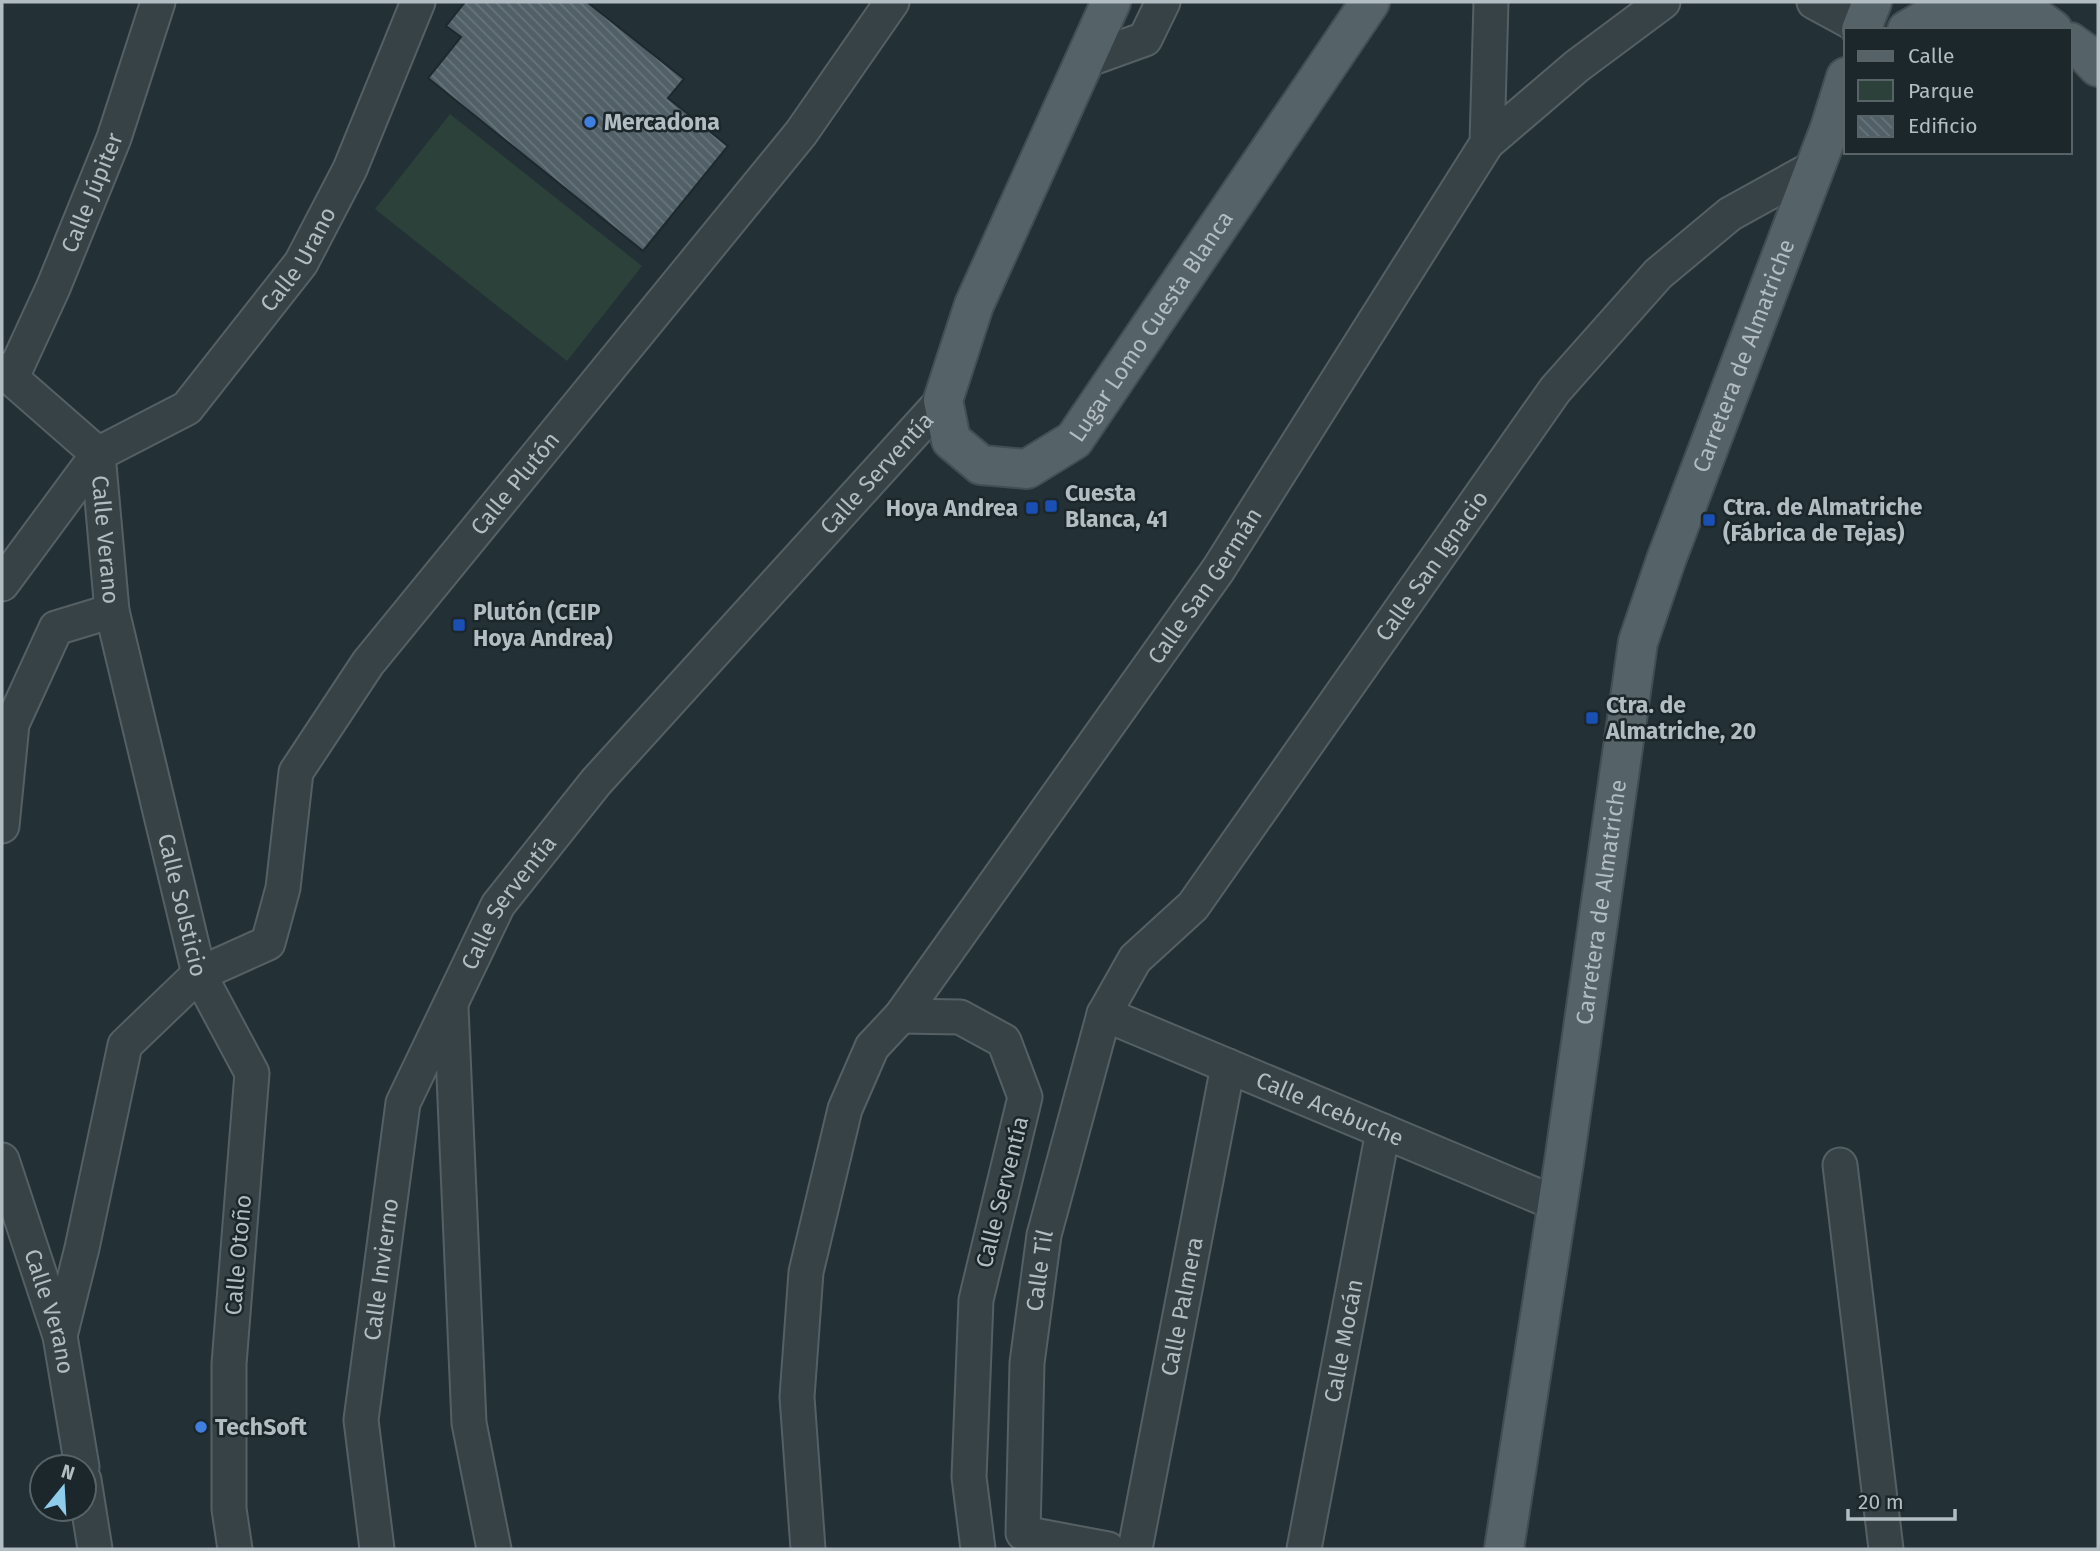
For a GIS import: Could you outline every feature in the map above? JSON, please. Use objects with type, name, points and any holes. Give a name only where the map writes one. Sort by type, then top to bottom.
[{"type":"main road","name":"Lugar Lomo Cuesta Blanca","points":[[1111,2],[974,305],[943,400],[951,440],[981,465],[1027,469],[1073,440],[1370,2]]},
{"type":"main road","points":[[1911,28],[1937,13],[1980,8],[2032,14]]},
{"type":"main road","points":[[2072,43],[2098,67]]},
{"type":"main road","name":"Carretera de Almatriche","points":[[1504,1549],[1638,642],[1665,560],[1815,167],[1838,115],[1844,86]]},
{"type":"street","name":"Calle Júpiter","points":[[7,373],[53,288],[114,138],[158,2]]},
{"type":"street","name":"Calle Urano","points":[[98,454],[187,408],[301,263],[350,169],[418,2]]},
{"type":"street","name":"Calle Plutón","points":[[199,974],[268,943],[283,888],[296,772],[368,663],[801,133],[892,2]]},
{"type":"street","points":[[1084,61],[1145,38],[1163,2]]},
{"type":"street","points":[[1487,143],[1491,2]]},
{"type":"street","name":"Calle San Germán","points":[[901,1016],[1218,570],[1487,143],[1577,66],[1663,2]]},
{"type":"street","points":[[1814,2],[1865,20]]},
{"type":"street","name":"Calle San Ignacio","points":[[1104,1014],[1135,959],[1193,906],[1555,390],[1658,274],[1730,214],[1815,167]]},
{"type":"street","points":[[2,584],[98,454],[7,373]]},
{"type":"street","name":"Calle Serventía","points":[[494,1549],[469,1423],[451,1001],[498,905],[596,782],[943,400]]},
{"type":"street","name":"Calle Verano","points":[[2,826],[12,724],[56,628],[112,611],[98,454]]},
{"type":"street","name":"Calle Solsticio","points":[[60,1336],[82,1248],[125,1045],[199,974],[112,611]]},
{"type":"street","name":"Calle Otoño","points":[[199,974],[252,1073],[229,1364],[229,1509],[235,1549]]},
{"type":"street","name":"Calle Invierno","points":[[377,1549],[362,1420],[403,1102],[451,1001]]},
{"type":"street","name":"Calle Acebuche","points":[[1104,1014],[1557,1204]]},
{"type":"street","name":"Calle Til","points":[[1104,1014],[1044,1236],[1027,1363],[1023,1533],[1108,1549]]},
{"type":"street","points":[[808,1549],[797,1397],[806,1272],[845,1110],[872,1047],[901,1016]]},
{"type":"street","name":"Calle Serventía","points":[[901,1016],[960,1017],[1004,1041],[1025,1097],[976,1300],[969,1478],[978,1549]]},
{"type":"street","name":"Calle Palmera","points":[[1135,1549],[1228,1066]]},
{"type":"street","name":"Calle Mocán","points":[[1304,1549],[1383,1131]]},
{"type":"street","name":"Calle Verano","points":[[2,1160],[60,1336],[80,1453]]},
{"type":"street","points":[[1840,1165],[1885,1549]]},
{"type":"street","points":[[91,1523],[95,1549]]},
{"type":"green space","points":[[450,114],[642,266],[567,361],[375,209]]},
{"type":"building","name":"Mercadona","points":[[465,2],[587,2],[684,79],[668,98],[728,146],[643,251],[428,78],[461,37],[446,26]]},
{"type":"place","name":"Mercadona","points":[[590,122]]},
{"type":"place","name":"Cuesta Blanca, 41","points":[[1051,506]]},
{"type":"place","name":"Hoya Andrea","points":[[1032,508]]},
{"type":"place","name":"Ctra. de Almatriche (Fábrica de Tejas)","points":[[1709,520]]},
{"type":"place","name":"Plutón (CEIP Hoya Andrea)","points":[[459,625]]},
{"type":"place","name":"Ctra. de Almatriche, 20","points":[[1592,718]]},
{"type":"place","name":"TechSoft","points":[[201,1427]]}]
